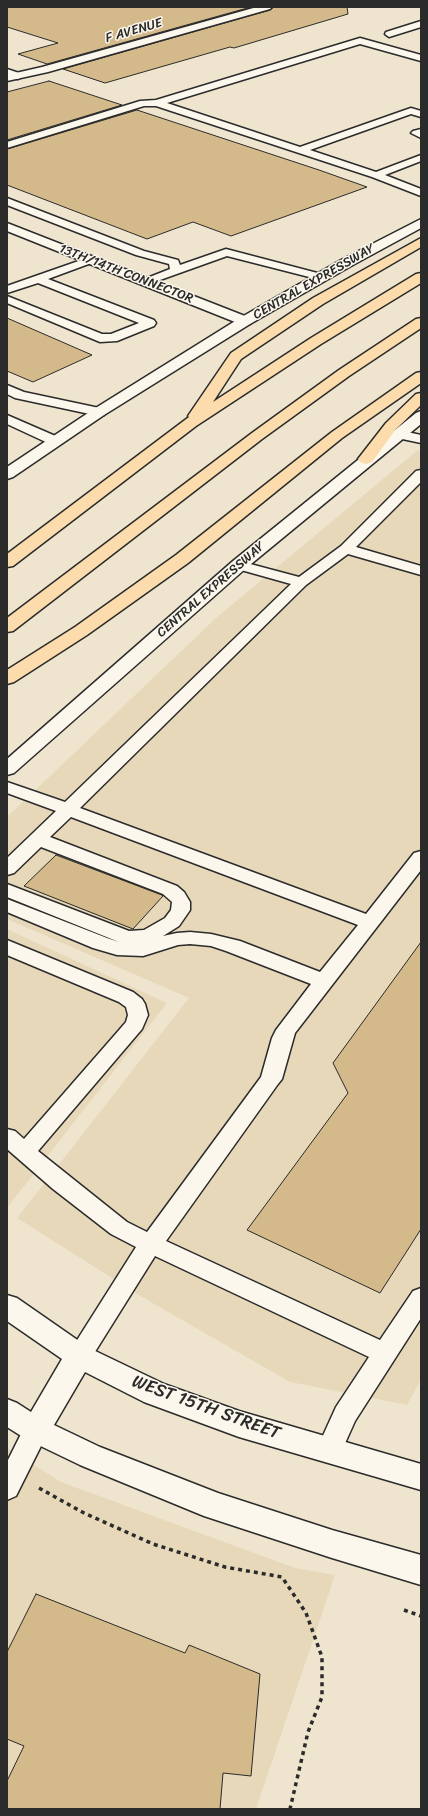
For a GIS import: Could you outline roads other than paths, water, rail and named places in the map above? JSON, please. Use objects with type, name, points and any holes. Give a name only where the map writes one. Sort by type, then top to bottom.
[{"type":"highway","points":[[191,423],[236,356],[318,301],[421,242]]},
{"type":"highway","points":[[7,562],[191,423],[316,341],[421,277]]},
{"type":"highway","points":[[7,627],[257,436],[344,373],[421,322]]},
{"type":"highway","points":[[7,678],[81,632],[182,559],[337,435],[421,376]]},
{"type":"highway","points":[[366,460],[391,426],[421,397]]},
{"type":"main road","name":"F AVENUE","points":[[7,78],[267,7]]},
{"type":"main road","points":[[7,72],[18,76]]},
{"type":"main road","name":"CENTRAL EXPRESSWAY","points":[[7,474],[99,412],[245,321],[321,277],[421,223]]},
{"type":"main road","name":"13TH/14TH CONNECTOR","points":[[7,227],[245,321]]},
{"type":"main road","name":"CENTRAL EXPRESSWAY","points":[[7,769],[239,565],[421,416]]},
{"type":"main road","name":"WEST 15TH STREET","points":[[7,1306],[79,1356],[154,1393],[239,1424],[421,1477]]},
{"type":"main road","points":[[36,1430],[79,1356]]},
{"type":"main road","points":[[7,1412],[36,1430],[90,1456],[215,1506],[332,1544],[421,1570]]},
{"type":"lane","points":[[389,34],[421,24]]},
{"type":"lane","points":[[7,145],[143,103],[157,103],[360,41],[421,58]]},
{"type":"lane","points":[[157,103],[376,175],[421,193]]},
{"type":"lane","points":[[300,150],[411,111],[421,114]]},
{"type":"lane","points":[[421,132],[416,133],[421,135]]},
{"type":"lane","points":[[376,175],[421,158]]},
{"type":"lane","points":[[7,201],[140,253],[174,262],[176,271]]},
{"type":"lane","points":[[146,282],[226,252],[321,277]]},
{"type":"lane","points":[[7,290],[90,260]]},
{"type":"lane","points":[[7,299],[100,338],[113,338],[150,323],[38,279]]},
{"type":"lane","points":[[7,389],[20,395],[99,412]]},
{"type":"lane","points":[[7,419],[55,441]]},
{"type":"lane","points":[[398,434],[421,439]]},
{"type":"lane","points":[[7,870],[301,582],[346,549],[421,474]]},
{"type":"lane","points":[[346,549],[421,571]]},
{"type":"lane","points":[[239,565],[301,582]]},
{"type":"lane","points":[[7,787],[370,922]]},
{"type":"lane","points":[[7,890],[126,937],[136,938],[148,936],[158,931],[172,922],[180,910],[181,902],[170,890],[38,839]]},
{"type":"lane","points":[[79,1356],[151,1244],[271,1079],[282,1038],[286,1030],[421,857]]},
{"type":"lane","points":[[7,905],[100,943],[117,948],[142,949],[177,939],[190,938],[211,940],[233,946],[324,981]]},
{"type":"lane","points":[[7,947],[126,997],[135,1004],[138,1015],[135,1024],[127,1034],[25,1152]]},
{"type":"lane","points":[[7,1137],[119,1228],[384,1353]]},
{"type":"lane","points":[[329,1451],[345,1415],[421,1298]]},
{"type":"lane","points":[[10,1481],[36,1430]]}]
